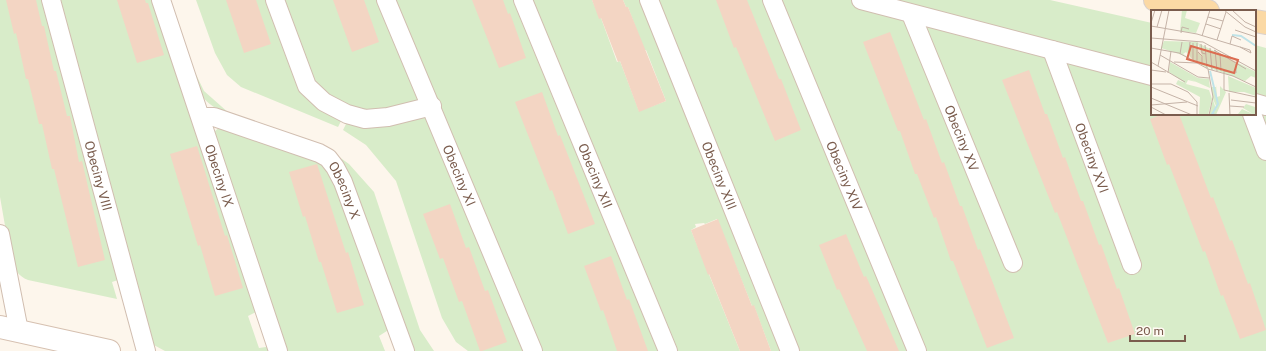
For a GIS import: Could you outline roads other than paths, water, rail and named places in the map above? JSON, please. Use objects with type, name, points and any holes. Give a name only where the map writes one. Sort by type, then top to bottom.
[{"type":"main road","points":[[1155,0],[1203,10]]},
{"type":"main road","points":[[1256,21],[1266,23]]},
{"type":"street","name":"Obeciny VIII","points":[[51,0],[146,351]]},
{"type":"street","name":"Obeciny IX","points":[[161,0],[278,351]]},
{"type":"street","points":[[275,0],[307,86],[324,102],[347,114],[365,119],[388,117],[432,106]]},
{"type":"street","name":"Obeciny XI","points":[[386,0],[432,106],[533,351]]},
{"type":"street","name":"Obeciny XII","points":[[523,0],[668,351]]},
{"type":"street","name":"Obeciny XIII","points":[[649,0],[790,351]]},
{"type":"street","name":"Obeciny XIV","points":[[772,0],[917,351]]},
{"type":"street","points":[[861,0],[1151,76]]},
{"type":"street","name":"Obeciny XV","points":[[911,14],[1013,263]]},
{"type":"street","name":"Obeciny XVI","points":[[1052,50],[1132,265]]},
{"type":"street","points":[[1256,103],[1266,106]]},
{"type":"street","points":[[1252,115],[1266,151]]},
{"type":"street","name":"Obeciny X","points":[[201,117],[214,117],[310,149],[328,158],[343,182],[405,351]]},
{"type":"street","points":[[0,234],[10,329],[109,351]]}]
